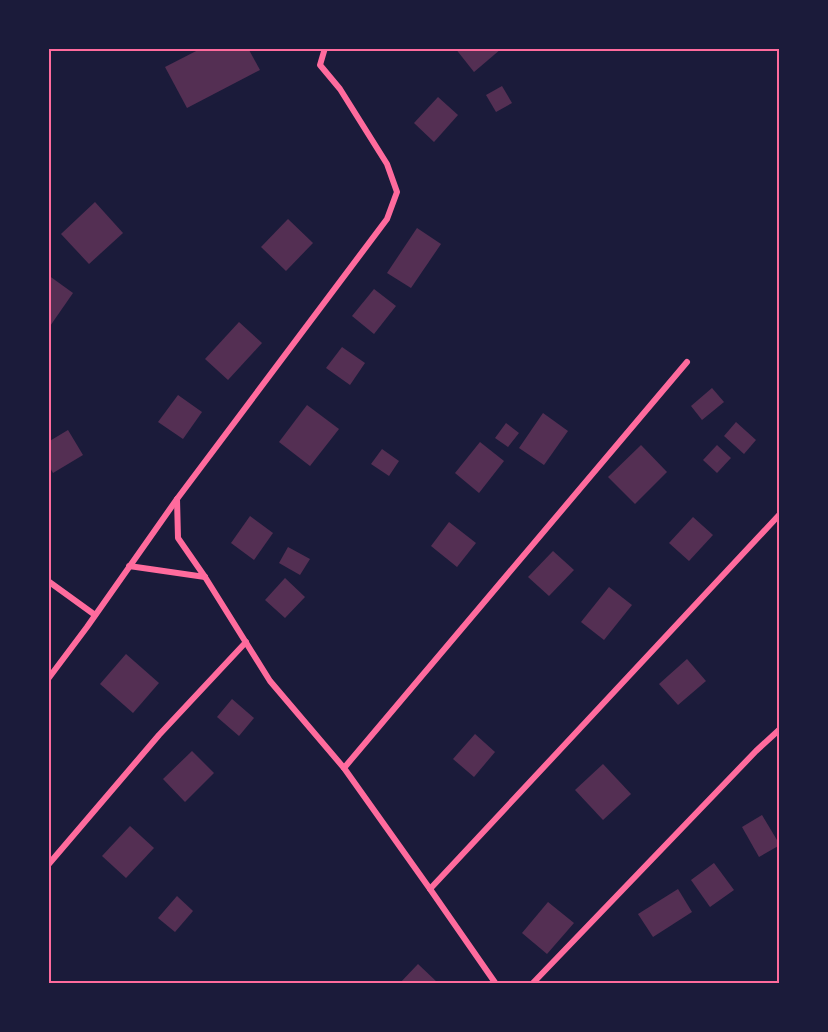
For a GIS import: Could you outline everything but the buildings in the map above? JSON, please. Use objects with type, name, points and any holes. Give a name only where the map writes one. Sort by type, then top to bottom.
[{"type":"street","points":[[48,679],[177,499],[387,219],[398,192],[387,164],[340,89],[320,65],[325,48]]},
{"type":"street","points":[[344,768],[687,362]]},
{"type":"street","points":[[177,499],[178,538],[270,681],[344,768],[496,984]]},
{"type":"street","points":[[430,889],[780,514]]},
{"type":"street","points":[[129,566],[205,577]]},
{"type":"street","points":[[48,581],[95,615]]},
{"type":"street","points":[[48,865],[159,735],[246,642]]},
{"type":"street","points":[[532,984],[756,751],[780,729]]}]
